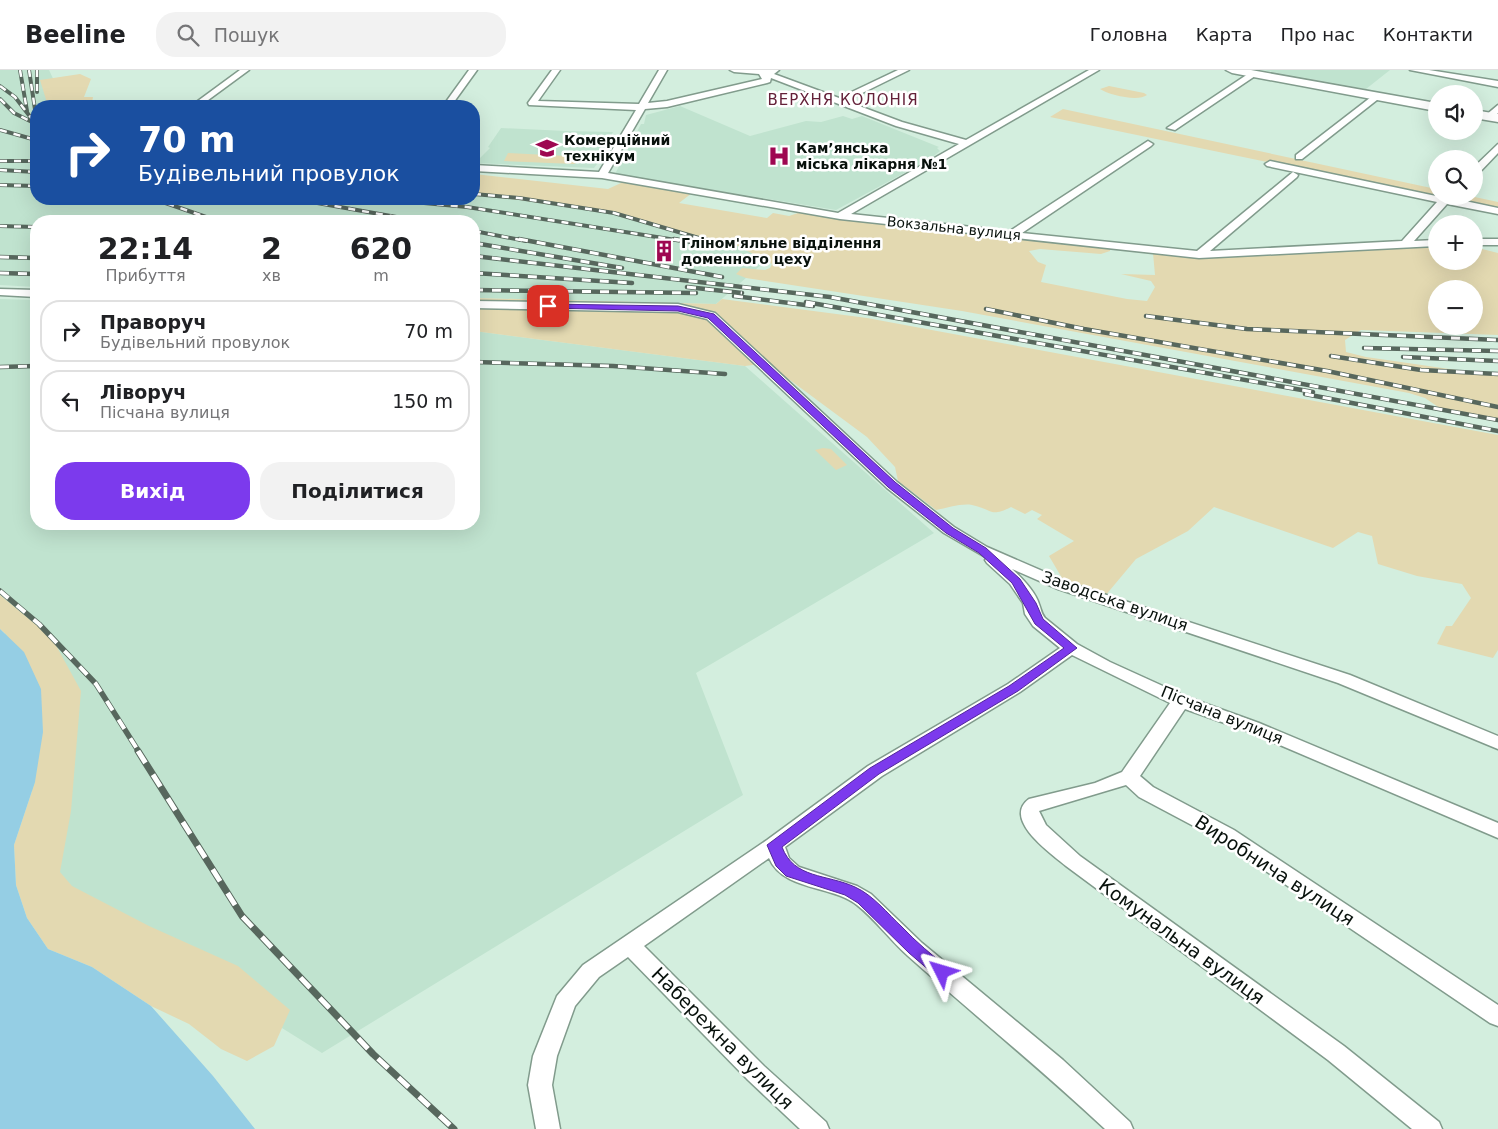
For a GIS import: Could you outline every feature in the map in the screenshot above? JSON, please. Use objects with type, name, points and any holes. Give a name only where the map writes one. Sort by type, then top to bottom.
[{"type":"main road","points":[[1232,70],[1428,105]]},
{"type":"street","points":[[203,100],[245,70]]},
{"type":"street","points":[[451,100],[473,70]]},
{"type":"street","points":[[556,70],[532,103],[640,107],[667,104],[767,80],[765,74]]},
{"type":"street","points":[[602,175],[663,70]]},
{"type":"street","points":[[734,70],[765,74],[920,132],[965,143]]},
{"type":"street","points":[[765,74],[775,70]]},
{"type":"street","points":[[839,101],[905,70]]},
{"type":"street","points":[[840,216],[1095,70]]},
{"type":"street","points":[[1414,70],[1498,84]]},
{"type":"street","points":[[1172,128],[1254,74]]},
{"type":"street","points":[[1298,158],[1378,96]]},
{"type":"street","points":[[1011,234],[1148,144]]},
{"type":"street","points":[[1483,163],[1498,147]]},
{"type":"street","points":[[1270,164],[1428,194]]},
{"type":"street","name":"Вокзальна вулиця","points":[[480,168],[602,175],[840,216],[1199,254],[1428,243]]},
{"type":"street","points":[[1199,254],[1293,175]]},
{"type":"street","points":[[1406,243],[1441,205]]},
{"type":"street","points":[[1474,205],[1498,211]]},
{"type":"street","points":[[1483,242],[1498,242]]},
{"type":"street","points":[[0,292],[30,294]]},
{"type":"street","name":"Заводська вулиця","points":[[480,304],[678,308],[711,316],[892,485],[950,530],[982,550],[1064,586],[1344,679],[1498,743]]},
{"type":"street","name":"Пісчана вулиця","points":[[982,550],[1016,581],[1031,603],[1033,614],[1039,622],[1071,648],[1104,666],[1181,701],[1253,727],[1498,831]]},
{"type":"street","points":[[548,1129],[540,1085],[545,1056],[565,1002],[591,971],[774,845],[875,771],[1014,688],[1071,648]]},
{"type":"street","points":[[1129,777],[1181,701]]},
{"type":"street","name":"Виробнича вулиця","points":[[1129,777],[1146,792],[1227,836],[1498,1017]]},
{"type":"street","name":"Комунальна вулиця","points":[[1129,777],[1100,788],[1036,804],[1029,809],[1030,818],[1042,833],[1073,861],[1336,1053],[1430,1129]]},
{"type":"street","points":[[774,845],[781,862],[792,872],[850,891],[864,899],[914,949],[1054,1067],[1121,1129]]},
{"type":"street","name":"Набережна вулиця","points":[[630,945],[749,1067],[817,1129]]},
{"type":"shaded area","points":[[0,70],[49,70],[63,100],[30,100],[30,205],[480,205],[480,179],[786,243],[716,304],[480,298],[480,215],[30,215],[30,287],[0,285]]},
{"type":"shaded area","points":[[1262,70],[1390,70],[1366,89]]},
{"type":"shaded area","points":[[80,74],[91,79],[84,97],[93,97],[92,100],[46,100],[40,80]]},
{"type":"shaded area","points":[[1109,86],[1147,95],[1137,98],[1124,97],[1100,89]]},
{"type":"shaded area","name":"Кам’янська міська лікарня №1","points":[[680,106],[750,136],[806,121],[821,122],[843,116],[852,119],[862,116],[939,147],[937,148],[940,151],[930,159],[836,210],[615,174],[641,124],[644,124],[646,115]]},
{"type":"shaded area","points":[[1063,109],[1428,187],[1428,195],[1050,117]]},
{"type":"shaded area","name":"Комерційний технікум","points":[[501,128],[613,132],[604,148],[607,148],[600,155],[604,155],[594,168],[480,163],[480,158],[490,148],[488,147]]},
{"type":"shaded area","points":[[508,153],[587,157],[574,164],[504,161]]},
{"type":"shaded area","points":[[480,175],[608,189],[621,183],[632,182],[692,193],[679,203],[767,218],[773,213],[789,216],[798,213],[1110,248],[1110,251],[1101,254],[1040,249],[1029,251],[1038,262],[1046,265],[1041,282],[1127,299],[1147,301],[1155,287],[1151,281],[1121,274],[1155,275],[1153,253],[1207,256],[1428,247],[1428,270],[1483,270],[1483,249],[1498,253],[1498,335],[1483,334],[1483,280],[1428,280],[1428,332],[1361,330],[1345,340],[1346,352],[1366,357],[1498,376],[1498,422],[1444,411],[1425,398],[1409,393],[962,311],[746,278],[736,274],[742,268],[765,270],[770,268],[772,264],[738,246],[612,214],[480,196]]},
{"type":"shaded area","points":[[1483,199],[1498,202],[1498,210],[1474,205],[1483,205]]},
{"type":"shaded area","points":[[480,298],[716,304],[722,299],[867,318],[1498,435],[1498,650],[1493,658],[1437,644],[1446,626],[1452,626],[1471,598],[1462,584],[1417,576],[1378,564],[1372,536],[1358,532],[1333,548],[1214,507],[1188,531],[1136,559],[1105,596],[1062,578],[1049,556],[1074,541],[1037,519],[1042,515],[1032,510],[1025,514],[1011,507],[999,512],[991,512],[968,505],[936,510],[898,481],[895,467],[867,437],[767,363],[745,366],[480,332]]},
{"type":"shaded area","points":[[0,299],[30,300],[30,530],[480,530],[480,332],[745,366],[934,533],[696,673],[743,795],[322,1053],[48,882],[0,606]]},
{"type":"shaded area","points":[[831,449],[847,465],[836,470],[815,450]]},
{"type":"shaded area","points":[[0,595],[52,638],[81,691],[71,811],[60,872],[72,886],[149,926],[238,966],[290,1010],[274,1046],[247,1061],[221,1049],[189,1024],[151,1006],[92,967],[48,949],[27,918],[16,885],[14,845],[35,782],[7,635],[0,629]]},
{"type":"water","points":[[0,629],[24,652],[41,689],[43,732],[35,782],[14,845],[16,885],[27,918],[48,949],[92,967],[151,1006],[213,1076],[255,1129],[0,1129]]},
{"type":"railway","points":[[20,70],[27,111]]},
{"type":"railway","points":[[29,70],[34,100]]},
{"type":"railway","points":[[37,70],[37,92]]},
{"type":"railway","points":[[0,86],[15,97],[30,116]]},
{"type":"railway","points":[[0,99],[14,113],[30,121]]},
{"type":"railway","points":[[0,130],[30,138]]},
{"type":"railway","points":[[0,161],[30,161]]},
{"type":"railway","points":[[0,170],[30,172]]},
{"type":"railway","points":[[0,185],[30,186]]},
{"type":"railway","points":[[480,195],[519,198],[614,213],[709,241]]},
{"type":"railway","points":[[171,205],[200,215]]},
{"type":"railway","points":[[329,205],[385,215]]},
{"type":"railway","points":[[446,205],[682,241]]},
{"type":"railway","points":[[0,226],[30,227]]},
{"type":"railway","points":[[480,232],[526,241]]},
{"type":"railway","points":[[519,239],[722,277]]},
{"type":"railway","points":[[674,239],[717,246]]},
{"type":"railway","points":[[704,239],[734,248]]},
{"type":"railway","points":[[480,244],[622,268]]},
{"type":"railway","points":[[0,257],[30,258]]},
{"type":"railway","points":[[480,257],[830,297],[1498,420]]},
{"type":"railway","points":[[0,273],[30,274]]},
{"type":"railway","points":[[480,273],[632,283]]},
{"type":"railway","points":[[687,287],[742,293]]},
{"type":"railway","points":[[480,290],[696,293]]},
{"type":"railway","points":[[734,296],[813,306]]},
{"type":"railway","points":[[806,302],[1313,392]]},
{"type":"railway","points":[[986,309],[1084,329],[1327,371],[1498,407]]},
{"type":"railway","points":[[1146,316],[1247,329],[1498,340]]},
{"type":"railway","points":[[1364,348],[1498,351]]},
{"type":"railway","points":[[1331,356],[1421,370],[1498,374]]},
{"type":"railway","points":[[1403,357],[1498,361]]},
{"type":"railway","points":[[480,362],[613,366],[725,374]]},
{"type":"railway","points":[[0,367],[30,366]]},
{"type":"railway","points":[[1305,394],[1498,431]]},
{"type":"railway","points":[[0,591],[39,624],[96,684],[139,752]]},
{"type":"railway","points":[[138,751],[242,916],[373,1054],[454,1129]]},
{"type":"place","name":"Комерційний технікум","points":[[547,148]]},
{"type":"place","name":"Кам’янська міська лікарня №1","points":[[779,156]]},
{"type":"place","name":"Гліном'яльне відділення доменного цеху","points":[[664,251]]},
{"type":"district","name":"ВЕРХНЯ КОЛОНІЯ","points":[[843,100]]},
{"type":"route","points":[[548,306],[678,308],[711,316],[892,485],[924,512],[982,550],[1016,581],[1031,603],[1033,614],[1039,622],[1071,648],[1014,688],[875,771],[774,845],[781,862],[792,872],[850,891],[864,899],[914,949],[942,972]]}]
